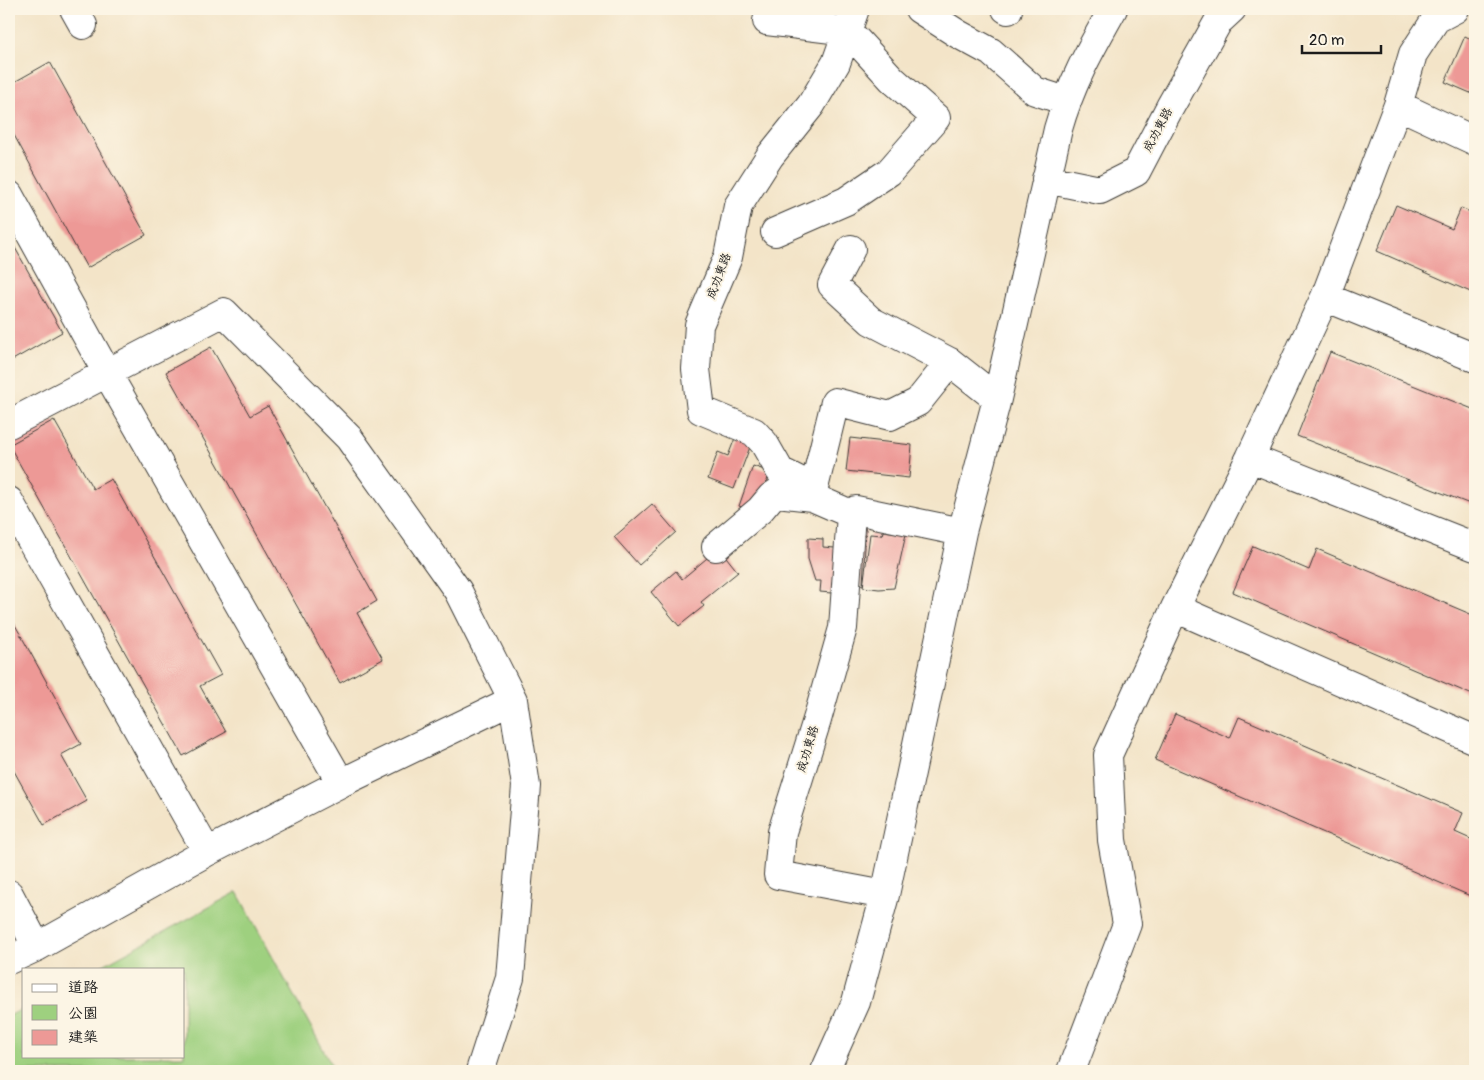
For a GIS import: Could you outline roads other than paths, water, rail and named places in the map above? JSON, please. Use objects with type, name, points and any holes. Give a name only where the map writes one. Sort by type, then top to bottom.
[{"type":"street","points":[[919,9],[991,52],[1035,91],[1066,100]]},
{"type":"street","points":[[825,1071],[856,1002],[885,895],[962,532],[997,399],[1046,179],[1066,100],[1082,65],[1113,9]]},
{"type":"street","name":"成功東路","points":[[1046,179],[1100,190],[1136,172],[1218,22],[1232,9]]},
{"type":"street","points":[[1071,1071],[1127,924],[1112,840],[1108,755],[1175,608],[1250,458],[1325,297],[1398,105],[1413,54],[1436,19],[1455,9]]},
{"type":"street","points":[[767,21],[852,20],[892,79],[936,118],[889,172],[846,201],[775,232]]},
{"type":"street","name":"成功東路","points":[[851,514],[780,470],[764,443],[754,432],[701,410],[696,369],[699,325],[728,257],[738,206],[770,156],[811,105],[836,63],[852,20]]},
{"type":"street","points":[[1398,105],[1475,141]]},
{"type":"street","points":[[9,195],[107,373],[341,783]]},
{"type":"street","points":[[851,249],[832,285],[871,321],[950,362],[997,399]]},
{"type":"street","points":[[1325,297],[1475,358]]},
{"type":"street","points":[[9,424],[224,312],[350,438],[458,591],[514,700],[526,786],[510,978],[480,1071]]},
{"type":"street","points":[[813,492],[835,402],[890,416],[918,402],[950,362]]},
{"type":"street","points":[[1250,458],[1475,547]]},
{"type":"street","name":"成功東路","points":[[716,547],[777,493],[813,492]]},
{"type":"street","points":[[9,501],[207,852]]},
{"type":"street","name":"成功東路","points":[[885,895],[778,875],[782,832],[843,628],[851,514],[856,510],[962,532]]},
{"type":"street","points":[[1175,608],[1475,740]]},
{"type":"street","points":[[9,960],[36,947],[207,852],[341,783],[514,700]]},
{"type":"street","points":[[9,894],[36,947]]}]
